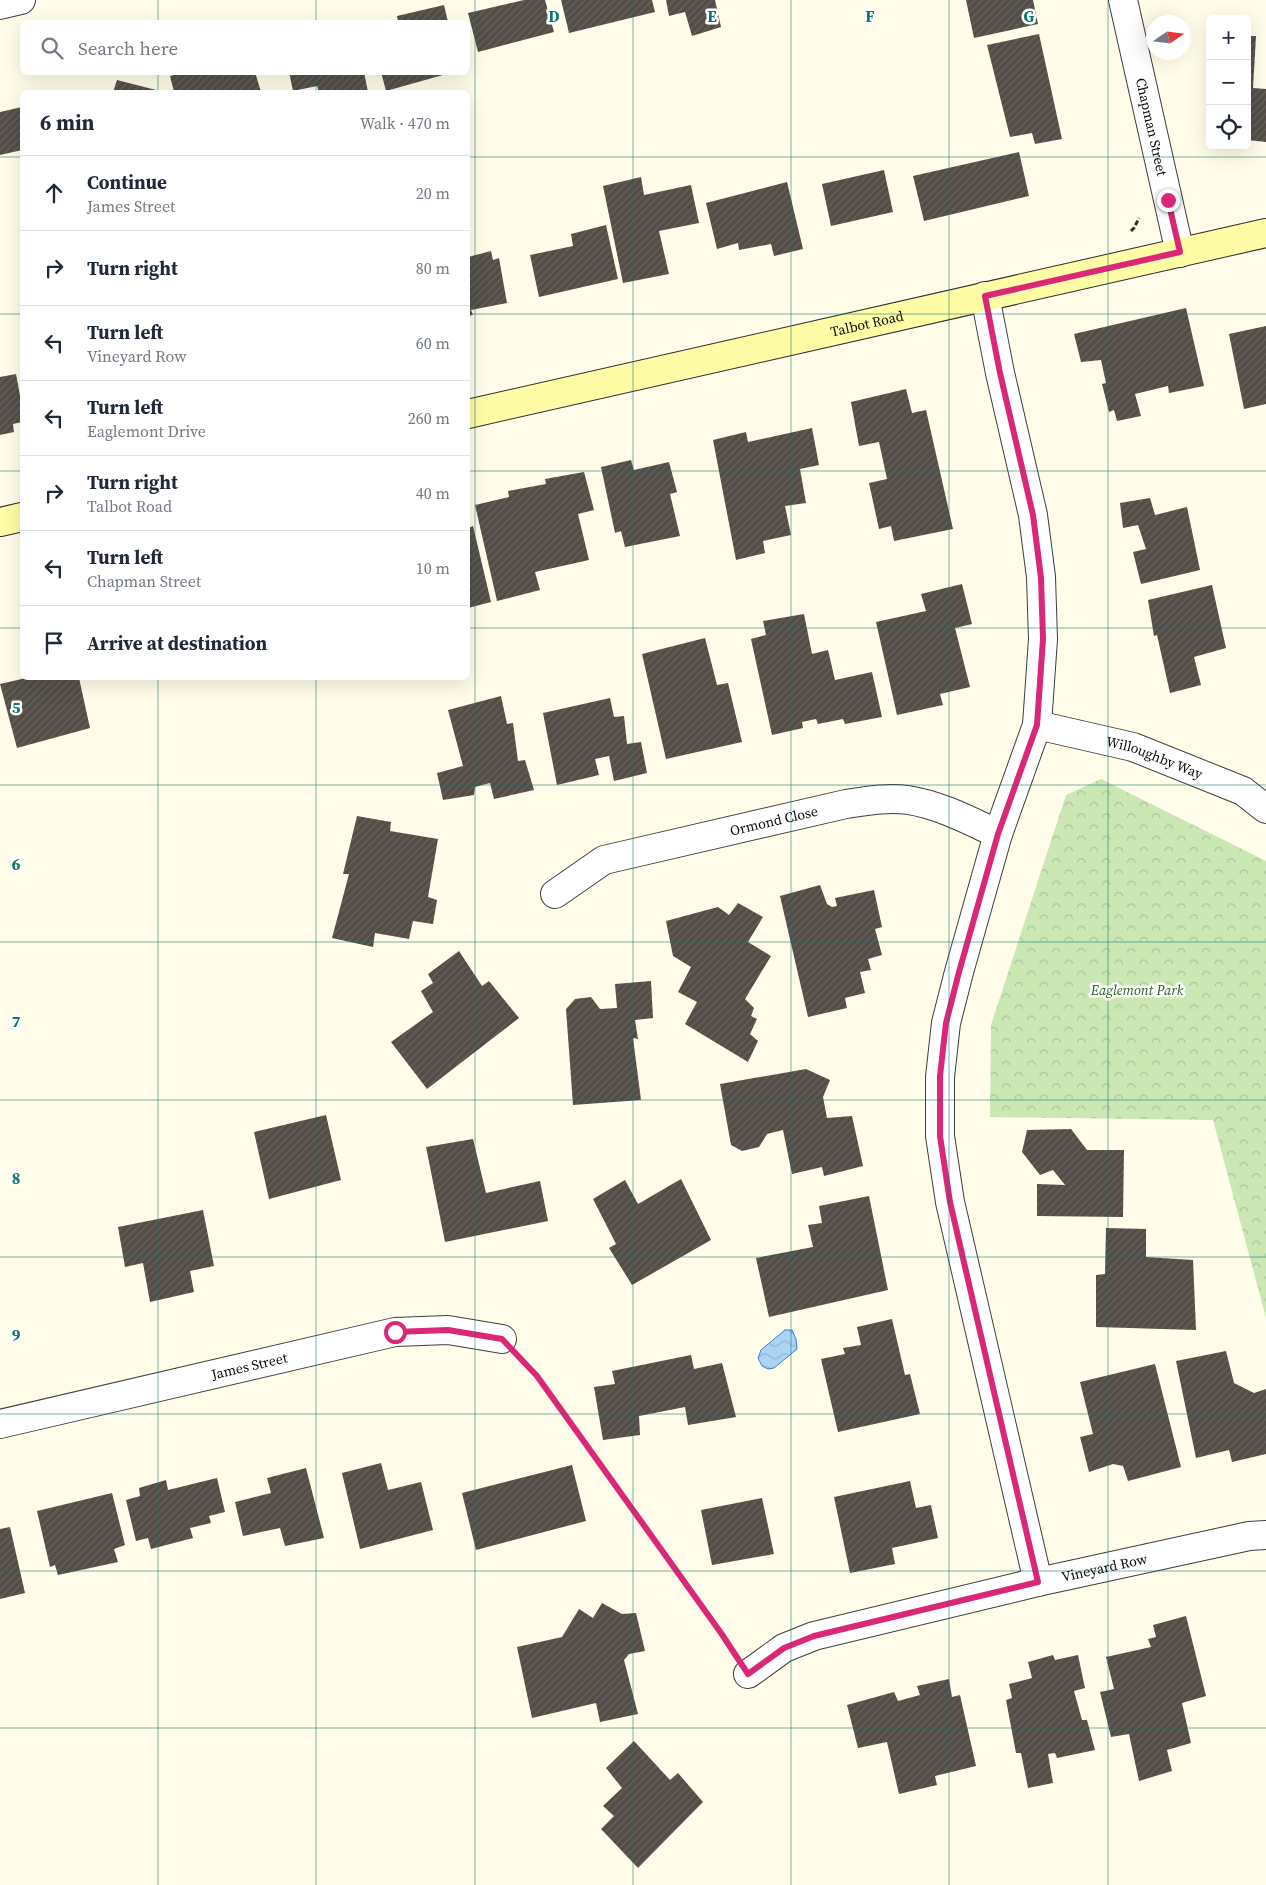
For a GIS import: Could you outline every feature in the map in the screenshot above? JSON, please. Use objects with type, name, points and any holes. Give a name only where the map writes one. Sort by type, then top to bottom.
[{"type":"main road","name":"Talbot Road","points":[[470,414],[1266,233]]},
{"type":"main road","points":[[0,522],[20,517]]},
{"type":"street","points":[[0,5],[21,0]]},
{"type":"street","name":"Chapman Street","points":[[1123,0],[1180,252]]},
{"type":"street","points":[[985,296],[1000,373],[1033,515],[1041,578],[1043,639],[1037,725],[998,834],[946,1023],[940,1076],[940,1136],[950,1202],[1038,1582]]},
{"type":"street","name":"Willoughby Way","points":[[1037,725],[1133,747],[1244,791],[1266,809]]},
{"type":"street","name":"Ormond Close","points":[[555,894],[604,860],[846,804],[877,800],[908,800],[946,810],[998,834]]},
{"type":"street","name":"James Street","points":[[0,1424],[395,1332],[448,1330],[502,1339]]},
{"type":"street","name":"Vineyard Row","points":[[748,1674],[784,1648],[814,1636],[1038,1582],[1248,1536],[1266,1535]]},
{"type":"path","points":[[1125,236],[1134,228],[1140,216]]},
{"type":"path","points":[[502,1339],[537,1376],[721,1633],[748,1674]]},
{"type":"green space","name":"Eaglemont Park","points":[[1101,779],[1266,861],[1266,1318],[1213,1120],[990,1117],[991,1025],[1066,795]]},
{"type":"water","points":[[785,1330],[792,1330],[796,1339],[797,1349],[774,1368],[768,1369],[762,1366],[758,1358],[761,1350]]},
{"type":"building","points":[[524,0],[545,0],[554,32],[478,52],[468,13]]},
{"type":"building","points":[[561,0],[652,0],[655,12],[569,33]]},
{"type":"building","points":[[666,0],[715,0],[721,27],[692,36],[685,12],[669,16]]},
{"type":"building","points":[[966,0],[1033,0],[1038,24],[974,38]]},
{"type":"building","points":[[444,5],[448,20],[398,20],[397,16]]},
{"type":"building","points":[[1039,34],[1062,139],[1035,144],[1032,133],[1010,137],[987,45]]},
{"type":"building","points":[[1251,36],[1256,36],[1253,88],[1266,89],[1266,142],[1251,140]]},
{"type":"building","points":[[256,75],[260,90],[174,90],[170,76]]},
{"type":"building","points":[[290,75],[365,75],[368,90],[318,90],[317,86],[293,90]]},
{"type":"building","points":[[382,75],[443,75],[390,90],[386,90]]},
{"type":"building","points":[[117,80],[156,90],[114,90]]},
{"type":"building","points":[[20,107],[20,150],[0,155],[0,112]]},
{"type":"building","points":[[1019,152],[1029,196],[924,221],[913,176]]},
{"type":"building","points":[[884,170],[893,212],[831,226],[822,184]]},
{"type":"building","points":[[641,177],[644,195],[691,185],[699,223],[659,231],[669,274],[623,283],[603,186]]},
{"type":"building","points":[[787,182],[803,249],[774,256],[771,244],[739,250],[738,243],[717,249],[706,203]]},
{"type":"building","points":[[606,225],[618,279],[539,297],[530,255],[573,246],[571,234]]},
{"type":"building","points":[[491,251],[493,260],[499,258],[507,303],[471,310],[473,315],[470,316],[470,256]]},
{"type":"building","points":[[1186,308],[1204,386],[1169,393],[1168,386],[1135,394],[1141,416],[1117,421],[1114,410],[1109,412],[1102,384],[1106,383],[1101,360],[1081,362],[1074,334]]},
{"type":"building","points":[[1266,326],[1266,404],[1244,409],[1229,334]]},
{"type":"building","points":[[16,374],[20,395],[20,422],[13,424],[14,432],[0,435],[0,377]]},
{"type":"building","points":[[906,389],[912,413],[926,410],[953,529],[894,541],[891,526],[879,529],[869,483],[887,479],[879,442],[859,446],[851,402]]},
{"type":"building","points":[[812,428],[819,465],[800,469],[806,503],[785,506],[791,535],[763,541],[765,553],[736,560],[713,440],[746,432],[748,442]]},
{"type":"building","points":[[631,460],[634,470],[669,462],[677,492],[670,494],[680,536],[625,547],[621,531],[615,533],[601,467]]},
{"type":"building","points":[[584,472],[594,510],[578,514],[589,560],[535,572],[540,590],[497,601],[475,505],[509,497],[508,491],[546,484],[545,479]]},
{"type":"building","points":[[1150,498],[1155,515],[1187,507],[1200,570],[1141,584],[1133,552],[1146,549],[1138,525],[1123,528],[1120,503]]},
{"type":"building","points":[[473,526],[491,602],[470,607],[470,527]]},
{"type":"building","points":[[962,584],[972,624],[955,628],[970,687],[940,694],[943,705],[897,715],[876,622],[926,611],[921,594]]},
{"type":"building","points":[[1212,585],[1226,648],[1194,657],[1201,685],[1170,693],[1157,635],[1154,636],[1148,600]]},
{"type":"building","points":[[804,614],[812,654],[828,650],[835,680],[872,672],[882,717],[845,724],[843,719],[818,724],[816,719],[802,722],[803,728],[772,735],[751,639],[766,635],[763,621]]},
{"type":"building","points":[[705,638],[717,685],[728,683],[742,742],[666,759],[642,654]]},
{"type":"building","points":[[20,679],[79,680],[90,728],[17,748],[0,684]]},
{"type":"building","points":[[501,696],[507,724],[513,723],[518,761],[525,760],[534,790],[494,799],[490,783],[475,787],[474,795],[443,800],[437,773],[463,766],[448,710]]},
{"type":"building","points":[[610,698],[614,717],[624,716],[627,744],[641,742],[647,773],[614,781],[609,756],[595,759],[599,775],[557,785],[543,713]]},
{"type":"building","points":[[357,816],[391,822],[390,831],[438,839],[428,897],[437,900],[433,924],[413,921],[409,939],[375,933],[373,947],[332,938],[349,874],[343,874]]},
{"type":"building","points":[[820,885],[827,904],[832,907],[837,906],[835,898],[874,890],[882,927],[875,929],[882,955],[868,959],[871,970],[860,972],[865,993],[845,998],[847,1008],[808,1017],[780,896]]},
{"type":"building","points":[[738,903],[763,917],[748,942],[771,956],[745,999],[754,1008],[751,1016],[757,1019],[750,1034],[758,1041],[748,1062],[685,1024],[697,1002],[678,992],[691,967],[673,956],[666,921],[718,907],[729,915]]},
{"type":"building","points":[[459,951],[482,986],[489,981],[519,1018],[427,1089],[391,1042],[433,1012],[421,991],[433,983],[428,974]]},
{"type":"building","points":[[651,981],[653,1018],[635,1020],[638,1039],[633,1038],[641,1100],[573,1105],[566,1009],[575,999],[591,997],[600,1009],[617,1008],[615,984]]},
{"type":"building","points":[[806,1069],[830,1080],[823,1097],[827,1118],[852,1116],[863,1166],[824,1176],[822,1167],[792,1174],[783,1130],[767,1134],[759,1147],[742,1151],[731,1145],[720,1084]]},
{"type":"building","points":[[326,1115],[341,1180],[269,1199],[254,1132]]},
{"type":"building","points":[[1071,1129],[1087,1150],[1124,1150],[1123,1217],[1037,1216],[1037,1184],[1065,1185],[1053,1170],[1040,1175],[1022,1152],[1027,1130]]},
{"type":"building","points":[[473,1139],[486,1193],[540,1181],[548,1221],[445,1242],[426,1147]]},
{"type":"building","points":[[681,1179],[711,1240],[632,1285],[609,1248],[616,1244],[593,1199],[625,1180],[638,1204]]},
{"type":"building","points":[[869,1196],[888,1290],[769,1317],[756,1258],[813,1247],[808,1225],[822,1223],[819,1206]]},
{"type":"building","points":[[203,1210],[214,1266],[190,1271],[194,1292],[150,1302],[143,1263],[125,1267],[118,1227]]},
{"type":"building","points":[[1106,1228],[1146,1229],[1146,1257],[1193,1260],[1196,1330],[1096,1327],[1096,1275],[1105,1274]]},
{"type":"building","points":[[892,1319],[905,1375],[910,1374],[920,1414],[838,1432],[821,1359],[845,1354],[843,1348],[861,1345],[857,1327]]},
{"type":"building","points":[[1226,1351],[1234,1383],[1254,1393],[1266,1389],[1266,1454],[1232,1462],[1229,1450],[1196,1458],[1176,1361]]},
{"type":"building","points":[[691,1355],[694,1369],[722,1363],[736,1417],[688,1425],[685,1407],[639,1416],[640,1435],[603,1440],[594,1387],[615,1384],[612,1371]]},
{"type":"building","points":[[1155,1364],[1181,1467],[1128,1481],[1123,1466],[1113,1464],[1089,1472],[1080,1437],[1093,1434],[1080,1382]]},
{"type":"building","points":[[381,1463],[388,1490],[421,1482],[433,1530],[360,1549],[342,1473]]},
{"type":"building","points":[[572,1465],[586,1521],[476,1550],[462,1493]]},
{"type":"building","points":[[306,1468],[324,1538],[285,1546],[280,1528],[243,1536],[235,1502],[271,1493],[267,1478]]},
{"type":"building","points":[[217,1478],[225,1512],[209,1516],[211,1523],[190,1528],[193,1538],[151,1549],[148,1538],[136,1541],[126,1500],[140,1496],[139,1488],[166,1480],[168,1490]]},
{"type":"building","points":[[910,1481],[916,1508],[931,1505],[938,1538],[892,1548],[895,1564],[850,1573],[834,1497]]},
{"type":"building","points":[[112,1493],[125,1545],[114,1549],[118,1562],[58,1575],[55,1565],[50,1567],[37,1511]]},
{"type":"building","points":[[762,1498],[774,1554],[712,1565],[701,1510]]},
{"type":"building","points":[[10,1527],[25,1593],[0,1599],[0,1529]]},
{"type":"building","points":[[602,1603],[622,1614],[636,1613],[645,1651],[629,1654],[624,1660],[638,1714],[600,1722],[596,1703],[532,1718],[517,1647],[562,1637],[579,1609],[593,1618]]},
{"type":"building","points":[[1186,1616],[1206,1696],[1182,1703],[1191,1743],[1167,1750],[1172,1771],[1139,1781],[1129,1734],[1111,1737],[1100,1692],[1114,1689],[1106,1657],[1151,1647],[1148,1639],[1156,1637],[1153,1625]]},
{"type":"building","points":[[1053,1655],[1055,1660],[1078,1655],[1085,1688],[1074,1691],[1082,1720],[1087,1720],[1095,1750],[1057,1758],[1055,1753],[1048,1754],[1053,1783],[1028,1788],[1021,1753],[1016,1753],[1006,1700],[1012,1698],[1009,1684],[1032,1678],[1028,1662]]},
{"type":"building","points":[[949,1679],[952,1697],[960,1695],[976,1766],[935,1776],[937,1785],[899,1794],[887,1742],[858,1748],[847,1705],[894,1692],[898,1701],[920,1695],[917,1686]]},
{"type":"building","points":[[634,1741],[670,1780],[678,1773],[703,1802],[638,1868],[601,1829],[614,1816],[603,1806],[622,1788],[606,1768]]},
{"type":"route","points":[[395,1332],[448,1330],[502,1339],[537,1376],[721,1633],[748,1674],[784,1648],[814,1636],[1038,1582],[950,1202],[940,1136],[940,1076],[946,1023],[998,834],[1037,725],[1043,639],[1041,578],[1033,515],[1000,373],[985,296],[1180,252],[1168,200]]}]
